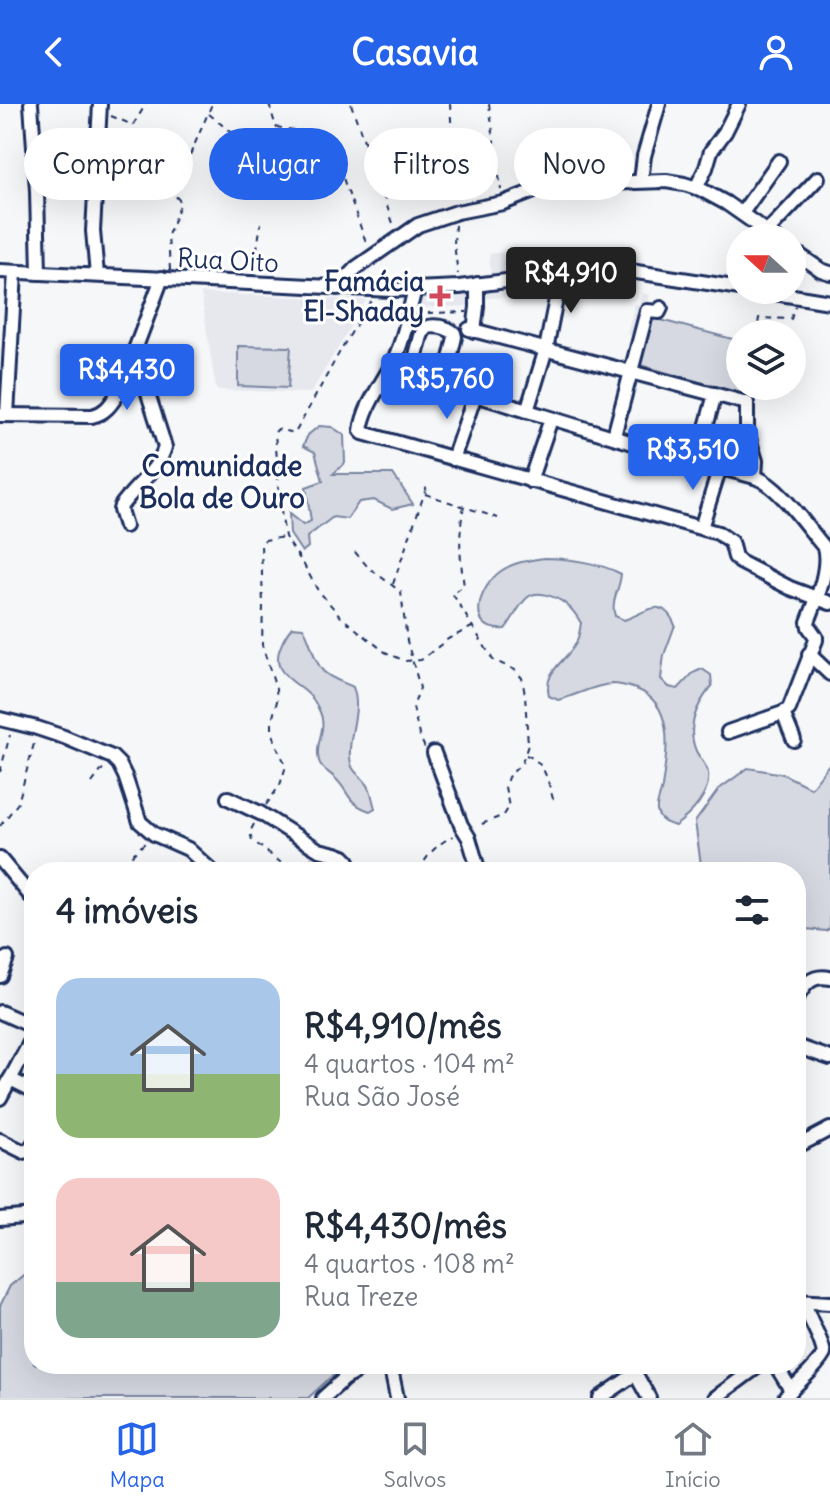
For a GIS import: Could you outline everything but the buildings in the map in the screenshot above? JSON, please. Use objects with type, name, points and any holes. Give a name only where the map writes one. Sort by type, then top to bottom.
[{"type":"street","points":[[31,104],[39,273]]},
{"type":"street","points":[[641,181],[644,156],[659,104]]},
{"type":"street","points":[[696,188],[711,151],[739,104]]},
{"type":"street","points":[[97,275],[93,231],[99,108]]},
{"type":"street","points":[[742,213],[779,161]]},
{"type":"street","points":[[781,224],[818,178]]},
{"type":"street","points":[[337,288],[346,276],[418,225],[554,186],[666,181],[696,188],[757,224]]},
{"type":"street","points":[[806,260],[830,273]]},
{"type":"street","name":"Rua Oito","points":[[0,271],[377,290],[459,287],[593,270],[626,270],[726,286]]},
{"type":"street","points":[[15,272],[3,415],[101,414],[119,392],[166,279]]},
{"type":"street","points":[[527,411],[546,349],[561,274]]},
{"type":"street","points":[[477,284],[476,312],[471,330],[747,403],[747,432],[756,461],[755,477]]},
{"type":"street","points":[[415,289],[397,353],[377,389],[361,431],[718,533],[731,542],[735,557],[740,562],[790,588],[830,603]]},
{"type":"street","points":[[806,298],[830,302]]},
{"type":"street","points":[[614,436],[647,311],[658,312],[661,308]]},
{"type":"street","points":[[411,375],[425,328],[449,329],[455,337],[444,384]]},
{"type":"street","points":[[125,526],[121,506],[156,466],[165,447],[136,345]]},
{"type":"street","points":[[390,369],[755,477],[776,491],[824,547],[825,565],[808,625],[816,637],[789,709],[728,732]]},
{"type":"street","points":[[705,431],[715,394]]},
{"type":"street","points":[[453,459],[475,395]]},
{"type":"street","points":[[530,481],[551,419]]},
{"type":"street","points":[[701,528],[720,467]]},
{"type":"street","points":[[809,654],[830,674]]},
{"type":"street","points":[[783,713],[794,740]]},
{"type":"street","points":[[5,721],[37,728],[112,757],[125,776],[140,822],[154,834],[188,849],[202,862]]},
{"type":"street","points":[[434,753],[476,862]]},
{"type":"street","points":[[228,798],[260,813],[319,850],[344,857],[348,862]]},
{"type":"street","points":[[0,859],[24,888]]},
{"type":"street","points":[[0,976],[7,958]]},
{"type":"street","points":[[806,984],[816,977],[830,978]]},
{"type":"street","points":[[0,1012],[24,1023]]},
{"type":"street","points":[[806,1050],[830,1058]]},
{"type":"street","points":[[0,1098],[24,1053]]},
{"type":"street","points":[[10,1079],[24,1086]]},
{"type":"street","points":[[806,1142],[830,1129]]},
{"type":"street","points":[[0,1140],[24,1152]]},
{"type":"street","points":[[0,1219],[24,1217]]},
{"type":"street","points":[[806,1302],[830,1303]]},
{"type":"street","points":[[779,1374],[788,1394],[824,1354],[806,1313]]},
{"type":"street","points":[[323,1398],[352,1374]]},
{"type":"street","points":[[391,1374],[394,1396]]},
{"type":"street","points":[[600,1398],[627,1374]]},
{"type":"street","points":[[636,1374],[649,1398]]},
{"type":"street","points":[[715,1398],[747,1374]]},
{"type":"path","points":[[99,108],[133,125],[146,104]]},
{"type":"path","points":[[166,279],[168,235],[181,202],[166,186],[187,162],[212,104]]},
{"type":"path","points":[[269,104],[276,127],[313,133],[330,142],[372,257]]},
{"type":"path","points":[[351,104],[399,239]]},
{"type":"path","points":[[450,104],[457,215],[454,244],[459,287]]},
{"type":"path","points":[[489,104],[503,203]]},
{"type":"path","points":[[208,113],[226,128]]},
{"type":"path","points":[[252,283],[261,223]]},
{"type":"path","points":[[377,290],[300,427],[295,433],[278,429],[275,432],[285,537],[317,589],[341,617],[385,652],[405,661],[421,660],[448,639],[472,627]]},
{"type":"path","points":[[428,313],[476,312]]},
{"type":"path","points":[[759,320],[791,319]]},
{"type":"path","points":[[392,586],[428,483]]},
{"type":"path","points":[[424,493],[498,518]]},
{"type":"path","points":[[423,862],[449,837],[504,815],[509,807],[505,787],[508,777],[522,763],[528,745],[522,678],[515,670],[493,660],[452,593],[464,586],[459,530],[464,506]]},
{"type":"path","points":[[277,862],[252,840],[250,832],[280,785],[286,766],[272,730],[276,689],[262,645],[261,544],[265,540],[285,537]]},
{"type":"path","points":[[355,552],[368,567],[401,592],[407,641],[420,688],[413,707],[419,735],[425,748],[434,753]]},
{"type":"path","points":[[0,772],[11,731],[5,721]]},
{"type":"path","points":[[0,826],[18,803],[37,728]]},
{"type":"path","points":[[526,755],[536,758],[544,769],[554,802]]},
{"type":"path","points":[[92,783],[112,757]]},
{"type":"path","points":[[125,862],[154,834]]},
{"type":"path","points":[[310,862],[319,850]]},
{"type":"shaded area","points":[[503,252],[505,273],[491,275],[489,254]]},
{"type":"shaded area","points":[[557,281],[555,293],[479,299],[480,290]]},
{"type":"shaded area","points":[[472,291],[473,306],[410,308],[413,298]]},
{"type":"shaded area","points":[[201,293],[366,300],[311,393],[216,390]]},
{"type":"shaded area","points":[[642,293],[650,295],[639,337],[627,334],[635,304],[639,304]]},
{"type":"shaded area","points":[[653,318],[726,337],[726,389],[640,365]]},
{"type":"shaded area","points":[[238,346],[291,347],[288,388],[238,386]]},
{"type":"shaded area","points":[[319,426],[332,427],[344,435],[345,463],[333,474],[393,474],[413,504],[392,509],[374,500],[359,502],[347,519],[333,517],[307,537],[308,547],[302,552],[290,534],[289,514],[303,525],[311,521],[306,487],[323,481],[315,452],[303,446],[308,435]]},
{"type":"shaded area","points":[[544,558],[584,562],[621,574],[614,605],[615,616],[624,620],[653,608],[665,610],[675,625],[664,655],[661,679],[669,687],[678,689],[693,673],[702,669],[711,675],[712,686],[698,708],[692,733],[696,751],[707,770],[708,781],[703,797],[675,826],[661,819],[657,811],[667,745],[663,718],[649,696],[624,685],[612,684],[558,700],[549,696],[552,673],[579,636],[581,623],[573,610],[555,598],[538,594],[525,600],[505,629],[492,628],[480,616],[482,597],[493,578],[511,565]]},
{"type":"shaded area","points":[[292,627],[303,628],[323,671],[353,687],[356,705],[351,762],[370,789],[375,808],[370,811],[352,801],[318,759],[322,723],[320,712],[310,696],[284,674],[278,663],[280,648]]},
{"type":"shaded area","points":[[830,763],[830,928],[826,931],[806,929],[806,862],[701,862],[695,822],[719,789],[748,768],[783,774],[811,788]]},
{"type":"shaded area","points":[[24,1275],[24,1374],[335,1374],[308,1398],[0,1398],[0,1306],[10,1286]]},
{"type":"place","name":"Famácia El-Shaday","points":[[440,296]]},
{"type":"district","name":"Comunidade Bola de Ouro","points":[[222,482]]}]
